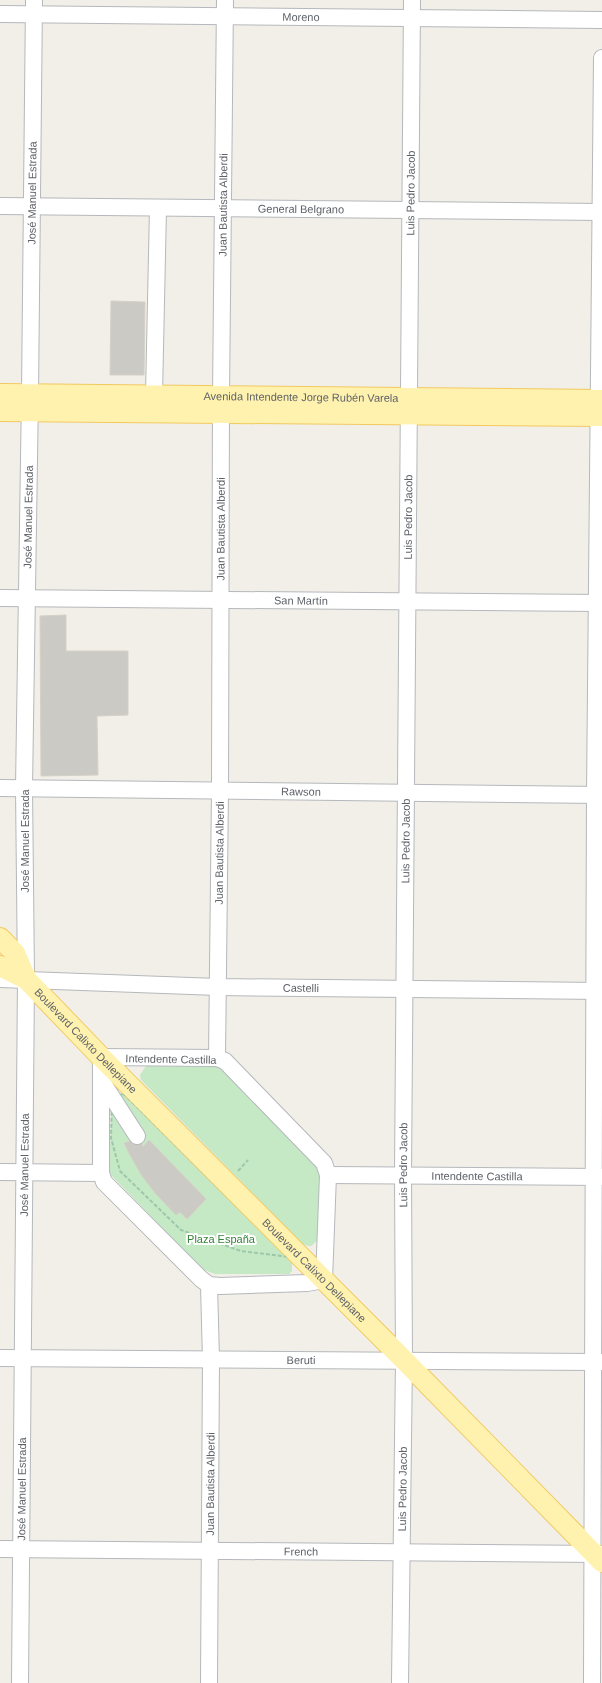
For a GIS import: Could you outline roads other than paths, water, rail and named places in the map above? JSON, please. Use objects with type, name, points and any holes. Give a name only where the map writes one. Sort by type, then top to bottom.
[{"type":"main road","name":"Avenida Intendente Jorge Rubén Varela","points":[[0,394],[30,403],[600,408]]},
{"type":"main road","name":"Avenida Intendente Jorge Rubén Varela","points":[[0,411],[30,403],[154,396],[221,405]]},
{"type":"main road","name":"Boulevard Calixto Dellepiane","points":[[0,938],[15,953],[26,979]]},
{"type":"main road","name":"Boulevard Calixto Dellepiane","points":[[0,966],[26,979],[101,1058],[599,1557]]},
{"type":"street","name":"Juan Bautista Alberdi","points":[[218,1058],[221,405],[225,0]]},
{"type":"street","name":"Luis Pedro Jacob","points":[[400,1683],[404,1360],[403,1175],[406,601],[412,0]]},
{"type":"street","name":"Moreno","points":[[0,14],[34,7],[225,16],[602,20]]},
{"type":"street","name":"José Manuel Estrada","points":[[20,1683],[26,979],[24,788],[34,7]]},
{"type":"street","points":[[592,1683],[599,1557],[597,1177],[602,58]]},
{"type":"street","name":"General Belgrano","points":[[0,206],[601,212]]},
{"type":"street","points":[[154,396],[158,208]]},
{"type":"street","name":"San Martín","points":[[0,598],[600,603]]},
{"type":"street","name":"Rawson","points":[[0,788],[598,795]]},
{"type":"street","name":"Castelli","points":[[0,979],[218,987],[598,991]]},
{"type":"street","points":[[101,1058],[101,1173],[104,1182],[201,1279],[209,1285],[307,1284],[324,1280],[328,1175]]},
{"type":"street","name":"Intendente Castilla","points":[[101,1058],[218,1058],[225,1061],[324,1163],[328,1175],[597,1177]]},
{"type":"street","points":[[101,1080],[137,1136]]},
{"type":"street","points":[[0,1172],[101,1173]]},
{"type":"street","name":"Juan Bautista Alberdi","points":[[209,1285],[211,1359],[209,1683]]},
{"type":"street","name":"Beruti","points":[[0,1358],[597,1362]]},
{"type":"street","name":"French","points":[[0,1549],[402,1552],[599,1557]]},
{"type":"park label","name":"Plaza España","points":[[221,1239]]}]
